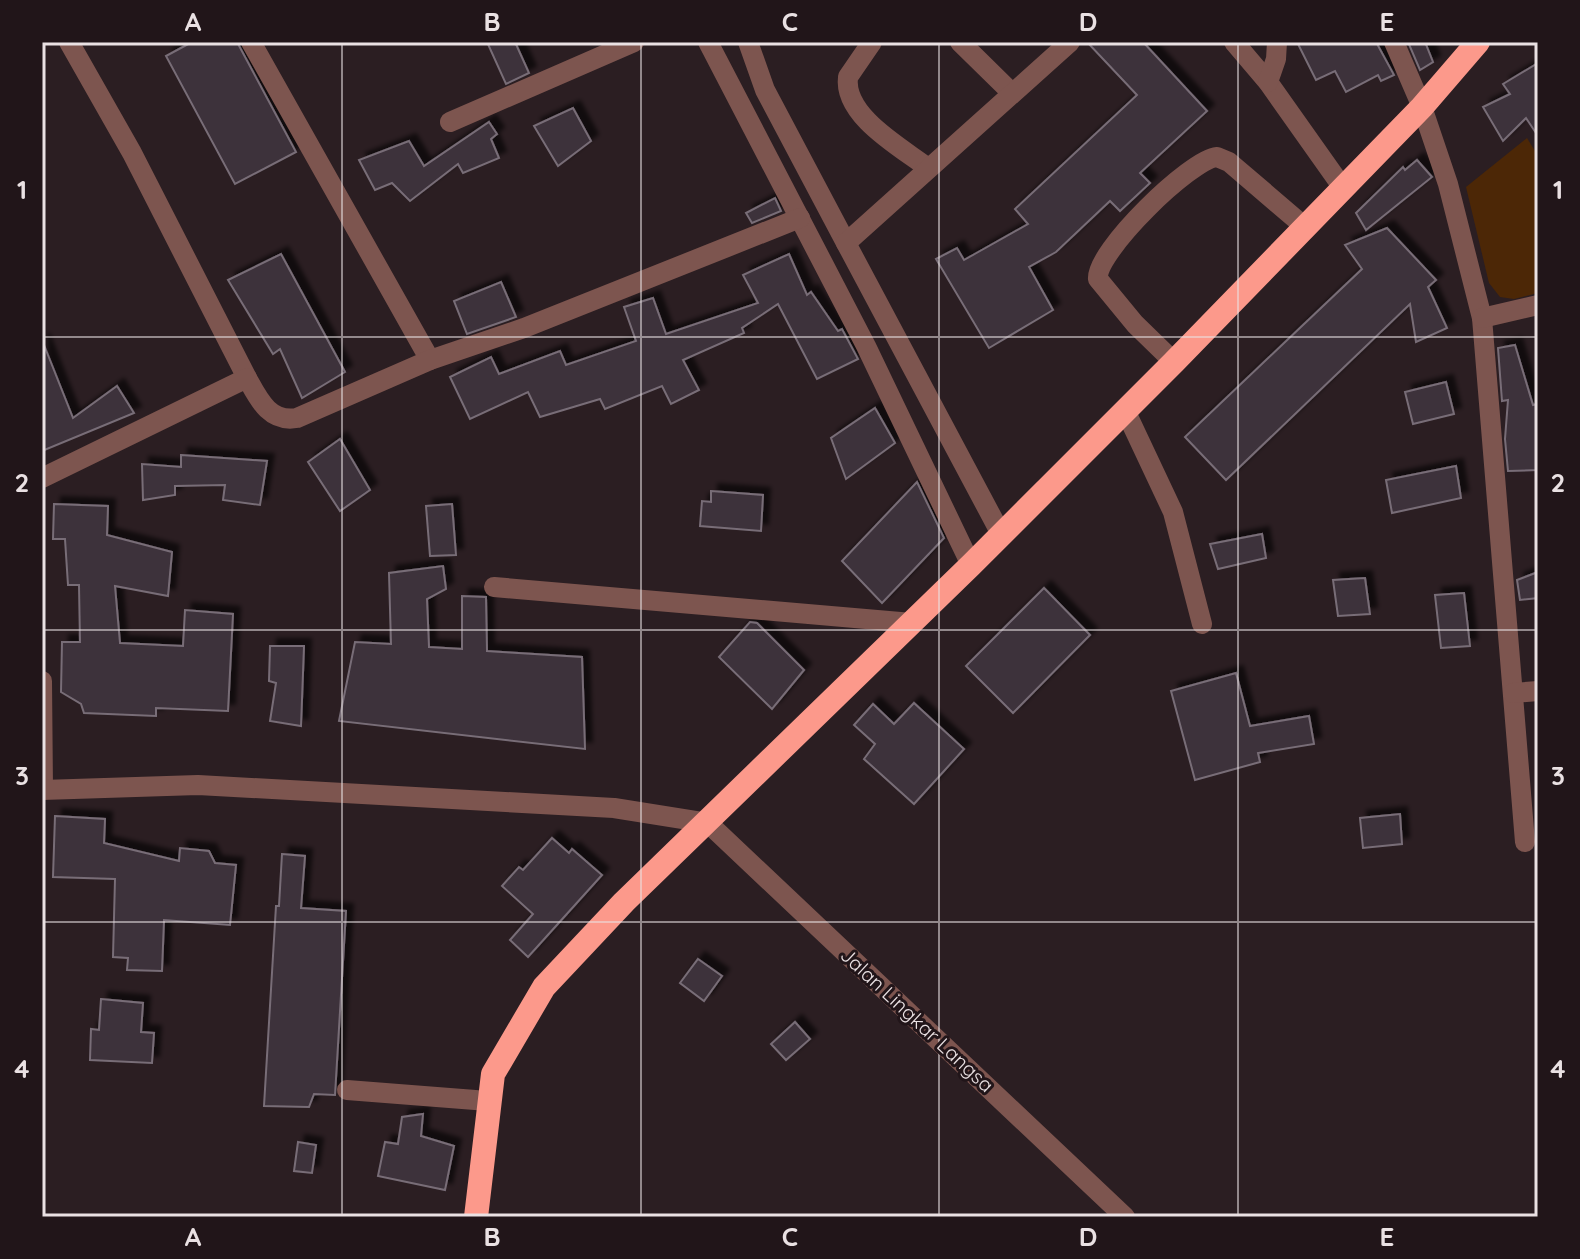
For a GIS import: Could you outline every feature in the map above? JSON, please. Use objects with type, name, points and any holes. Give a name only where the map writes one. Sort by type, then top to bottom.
[{"type":"highway","points":[[476,1217],[493,1074],[544,987],[624,902],[912,623],[1174,362],[1422,107],[1478,42]]},
{"type":"street","points":[[69,42],[132,153],[247,378],[270,412],[292,420],[430,360],[524,328],[800,218]]},
{"type":"street","points":[[251,42],[430,360]]},
{"type":"street","points":[[450,122],[634,42]]},
{"type":"street","points":[[708,42],[800,218],[971,565]]},
{"type":"street","points":[[748,42],[765,90],[1001,534]]},
{"type":"street","points":[[872,42],[848,77],[852,101],[869,120],[928,168]]},
{"type":"street","points":[[960,42],[1012,93]]},
{"type":"street","points":[[846,243],[1070,42]]},
{"type":"street","points":[[1234,42],[1268,82],[1343,188]]},
{"type":"street","points":[[1268,82],[1276,59],[1277,42]]},
{"type":"street","points":[[1394,42],[1422,107],[1448,184],[1482,318],[1525,842]]},
{"type":"street","points":[[1174,362],[1135,324],[1098,279],[1100,262],[1126,230],[1195,166],[1212,157],[1229,162],[1305,227]]},
{"type":"street","points":[[1482,318],[1538,305]]},
{"type":"street","points":[[42,478],[192,401],[247,378]]},
{"type":"street","points":[[1125,410],[1173,512],[1202,624]]},
{"type":"street","points":[[494,587],[912,623]]},
{"type":"street","points":[[42,681],[43,790],[198,785],[614,808],[708,823]]},
{"type":"street","points":[[1513,693],[1538,691]]},
{"type":"street","name":"Jalan Lingkar Langsa","points":[[708,823],[1125,1217]]},
{"type":"street","points":[[347,1090],[488,1101]]},
{"type":"shaded area","points":[[1527,138],[1538,156],[1538,293],[1514,299],[1500,297],[1489,283],[1466,187]]},
{"type":"building","points":[[192,42],[237,42],[296,152],[235,184],[166,56]]},
{"type":"building","points":[[487,42],[515,42],[529,73],[506,84]]},
{"type":"building","points":[[1087,42],[1143,42],[1207,111],[1140,173],[1150,183],[1120,211],[1110,201],[1056,252],[1029,267],[1053,310],[989,348],[936,259],[957,248],[964,260],[1028,224],[1015,209],[1137,95]]},
{"type":"building","points":[[1297,42],[1376,42],[1394,75],[1381,81],[1378,75],[1346,92],[1335,71],[1316,80]]},
{"type":"building","points":[[1408,42],[1425,42],[1433,62],[1420,70]]},
{"type":"building","points":[[1538,63],[1538,136],[1526,118],[1503,141],[1483,107],[1510,94],[1503,84]]},
{"type":"building","points":[[573,108],[591,141],[558,166],[534,126]]},
{"type":"building","points":[[489,122],[497,134],[491,139],[499,158],[463,173],[458,164],[410,201],[392,183],[375,190],[359,160],[409,141],[424,166]]},
{"type":"building","points":[[1417,160],[1432,177],[1366,230],[1356,213],[1403,167],[1405,170]]},
{"type":"building","points":[[775,198],[781,211],[752,223],[746,213]]},
{"type":"building","points":[[1387,228],[1436,280],[1428,287],[1447,328],[1416,342],[1410,304],[1226,480],[1185,437],[1362,269],[1345,245]]},
{"type":"building","points":[[281,254],[345,372],[302,398],[280,349],[273,354],[228,280]]},
{"type":"building","points":[[789,254],[807,295],[811,292],[838,331],[842,329],[858,359],[817,379],[778,304],[742,328],[744,333],[683,360],[699,390],[671,404],[662,386],[605,409],[600,399],[540,417],[528,392],[470,419],[450,377],[491,357],[499,374],[560,351],[566,365],[636,341],[624,307],[653,298],[666,334],[758,303],[743,275]]},
{"type":"building","points":[[501,282],[516,317],[467,334],[454,301]]},
{"type":"building","points":[[42,340],[73,418],[117,386],[134,413],[42,451]]},
{"type":"building","points":[[1515,345],[1533,405],[1538,404],[1538,470],[1508,471],[1505,439],[1508,400],[1502,401],[1498,348]]},
{"type":"building","points":[[1446,382],[1454,414],[1413,424],[1405,392]]},
{"type":"building","points":[[875,408],[895,443],[846,479],[831,438]]},
{"type":"building","points":[[340,439],[370,490],[340,511],[308,462]]},
{"type":"building","points":[[181,455],[267,461],[260,505],[223,500],[225,485],[175,486],[175,495],[143,500],[142,464],[181,467]]},
{"type":"building","points":[[1456,466],[1461,498],[1392,513],[1386,480]]},
{"type":"building","points":[[917,482],[944,538],[882,603],[842,561]]},
{"type":"building","points":[[711,491],[763,495],[761,531],[700,526],[702,501],[711,502]]},
{"type":"building","points":[[54,504],[108,506],[107,535],[172,552],[168,596],[115,586],[120,643],[183,646],[185,610],[233,614],[228,711],[156,708],[156,716],[84,713],[81,704],[61,692],[62,642],[80,642],[79,585],[68,585],[65,539],[53,539]]},
{"type":"building","points":[[452,504],[456,555],[430,556],[426,506]]},
{"type":"building","points":[[1262,534],[1266,558],[1218,569],[1210,544]]},
{"type":"building","points":[[443,566],[446,589],[427,599],[429,647],[462,649],[462,596],[486,597],[487,651],[582,657],[585,749],[339,721],[355,642],[391,644],[389,573]]},
{"type":"building","points":[[1538,572],[1538,598],[1520,600],[1517,580]]},
{"type":"building","points":[[1365,578],[1370,614],[1338,616],[1333,580]]},
{"type":"building","points":[[1044,588],[1090,635],[1013,713],[966,666]]},
{"type":"building","points":[[1464,593],[1470,646],[1441,648],[1435,595]]},
{"type":"building","points":[[750,622],[757,623],[804,670],[772,709],[719,657]]},
{"type":"building","points":[[270,646],[304,646],[301,726],[270,721],[276,683],[269,681]]},
{"type":"building","points":[[1236,673],[1250,726],[1309,716],[1314,744],[1258,753],[1260,762],[1195,780],[1171,691]]},
{"type":"building","points":[[914,703],[964,749],[914,804],[864,759],[875,744],[854,725],[873,704],[894,724]]},
{"type":"building","points":[[1400,814],[1402,844],[1363,848],[1360,818]]},
{"type":"building","points":[[55,816],[105,819],[104,843],[179,861],[180,848],[209,851],[215,863],[236,865],[230,925],[164,920],[162,971],[127,970],[128,958],[113,957],[115,879],[53,877]]},
{"type":"building","points":[[552,838],[569,853],[572,849],[602,875],[528,957],[510,940],[533,914],[502,886],[519,867],[523,870]]},
{"type":"building","points":[[282,854],[305,856],[301,908],[346,911],[335,1095],[314,1094],[309,1107],[264,1106]]},
{"type":"building","points":[[698,959],[722,976],[704,1001],[680,983]]},
{"type":"building","points":[[101,999],[143,1003],[141,1032],[154,1033],[152,1063],[90,1060],[91,1029],[99,1030]]},
{"type":"building","points":[[795,1022],[810,1039],[786,1060],[771,1044]]},
{"type":"building","points":[[423,1114],[421,1136],[454,1146],[445,1190],[378,1176],[385,1142],[398,1144],[402,1117]]},
{"type":"building","points":[[298,1142],[316,1145],[312,1173],[294,1171]]}]
